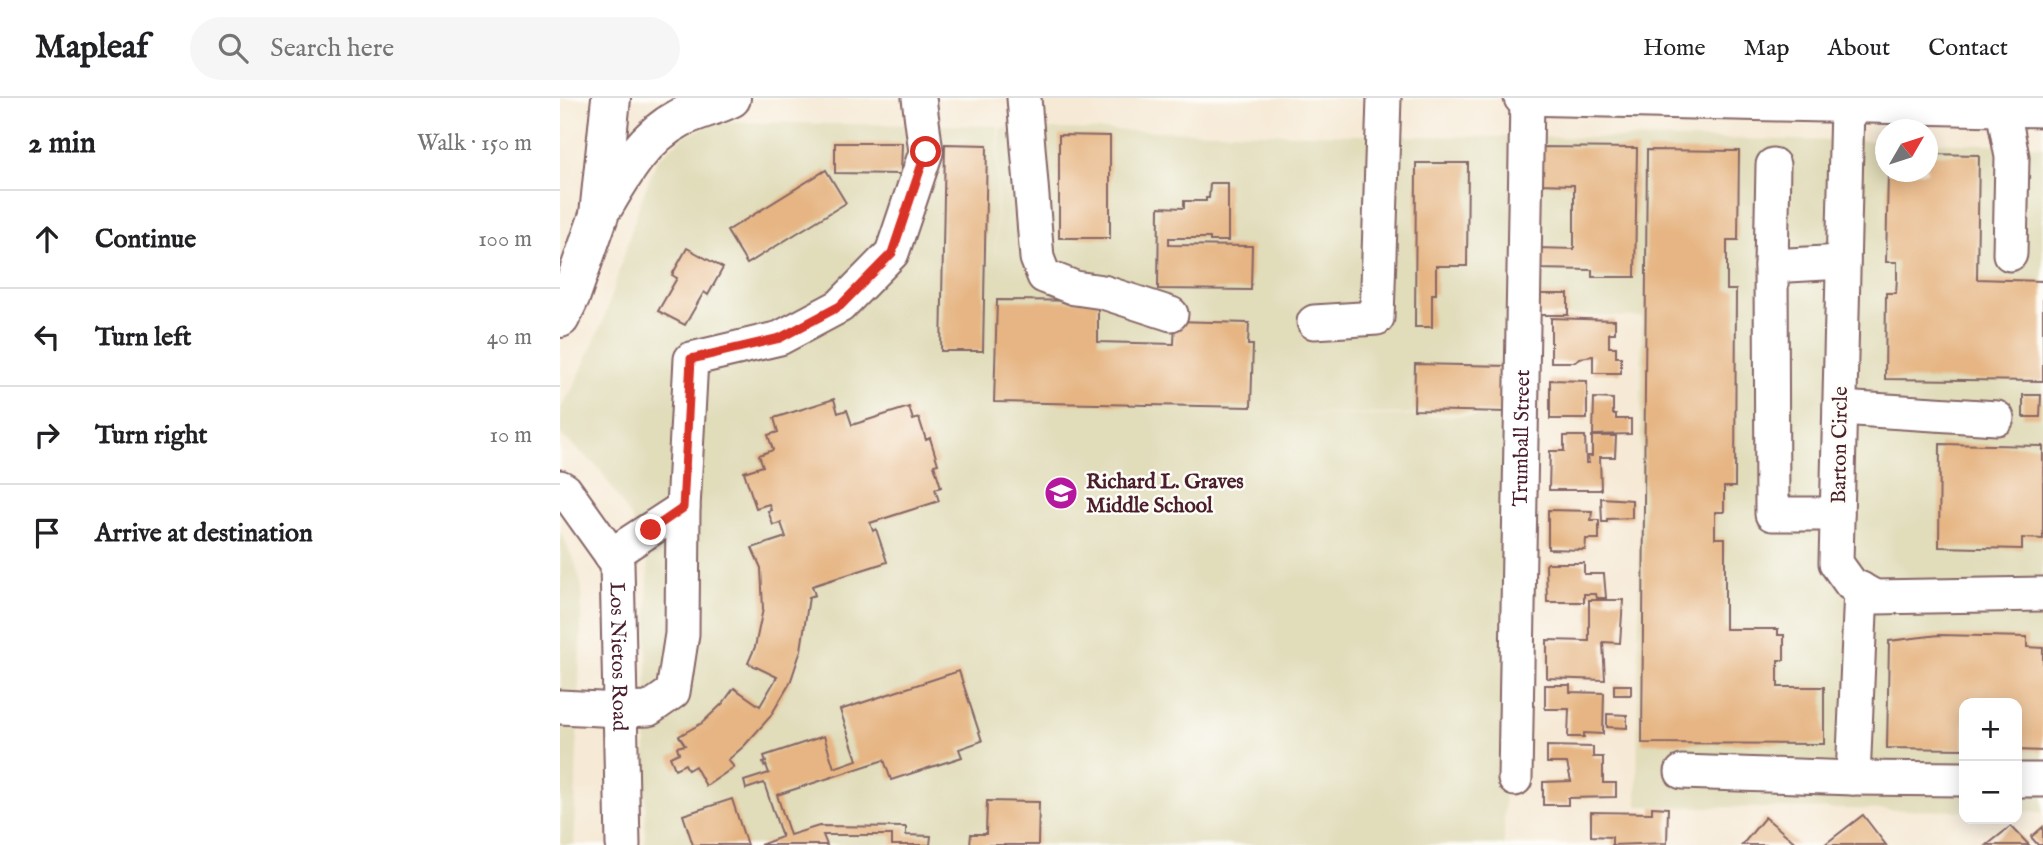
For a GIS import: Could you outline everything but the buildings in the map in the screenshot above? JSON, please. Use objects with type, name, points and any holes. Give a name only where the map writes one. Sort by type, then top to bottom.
[{"type":"main road","points":[[599,215],[611,98]]},
{"type":"main road","points":[[560,318],[599,215],[629,164],[651,138],[681,117],[732,98]]},
{"type":"street","points":[[560,707],[649,709],[673,692],[682,634],[683,508],[691,359],[780,338],[840,306],[892,253],[926,152],[919,98]]},
{"type":"street","points":[[1024,98],[1037,258],[1045,276],[1076,288],[1103,292],[1171,314]]},
{"type":"street","points":[[1314,322],[1377,318],[1384,98]]},
{"type":"street","points":[[1521,98],[1774,101],[1847,106],[2004,104],[2043,110]]},
{"type":"street","name":"Trumball Street","points":[[1515,779],[1527,98]]},
{"type":"street","points":[[2004,104],[2012,157],[2011,254]]},
{"type":"street","name":"Barton Circle","points":[[1847,106],[1836,563],[1851,584],[1861,590]]},
{"type":"street","points":[[1773,165],[1772,514],[1837,514]]},
{"type":"street","points":[[1771,267],[1843,262]]},
{"type":"street","points":[[1840,408],[1997,418]]},
{"type":"street","name":"Los Nietos Road","points":[[560,487],[565,490],[617,563],[623,845]]},
{"type":"street","points":[[611,555],[683,508]]},
{"type":"street","points":[[1853,778],[1861,590],[1875,597],[2043,594]]},
{"type":"street","points":[[1682,772],[1959,779]]},
{"type":"street","points":[[2022,780],[2043,780]]},
{"type":"shaded area","points":[[718,122],[998,126],[995,275],[1000,128],[1875,141],[1875,182],[1938,182],[1938,142],[2043,146],[2043,812],[2022,812],[2022,698],[1959,698],[1959,811],[1637,806],[1642,317],[1511,315],[1509,413],[1246,415],[1507,416],[1504,845],[645,845],[648,567],[631,518],[599,468],[560,434],[560,410],[603,322],[641,200],[657,160],[685,135]]},
{"type":"shaded area","points":[[560,531],[575,562],[582,586],[574,845],[560,845]]},
{"type":"place","name":"Richard L. Graves Middle School","points":[[1061,493]]},
{"type":"route","points":[[651,530],[683,508],[691,359],[780,338],[840,306],[892,253],[926,152]]}]
